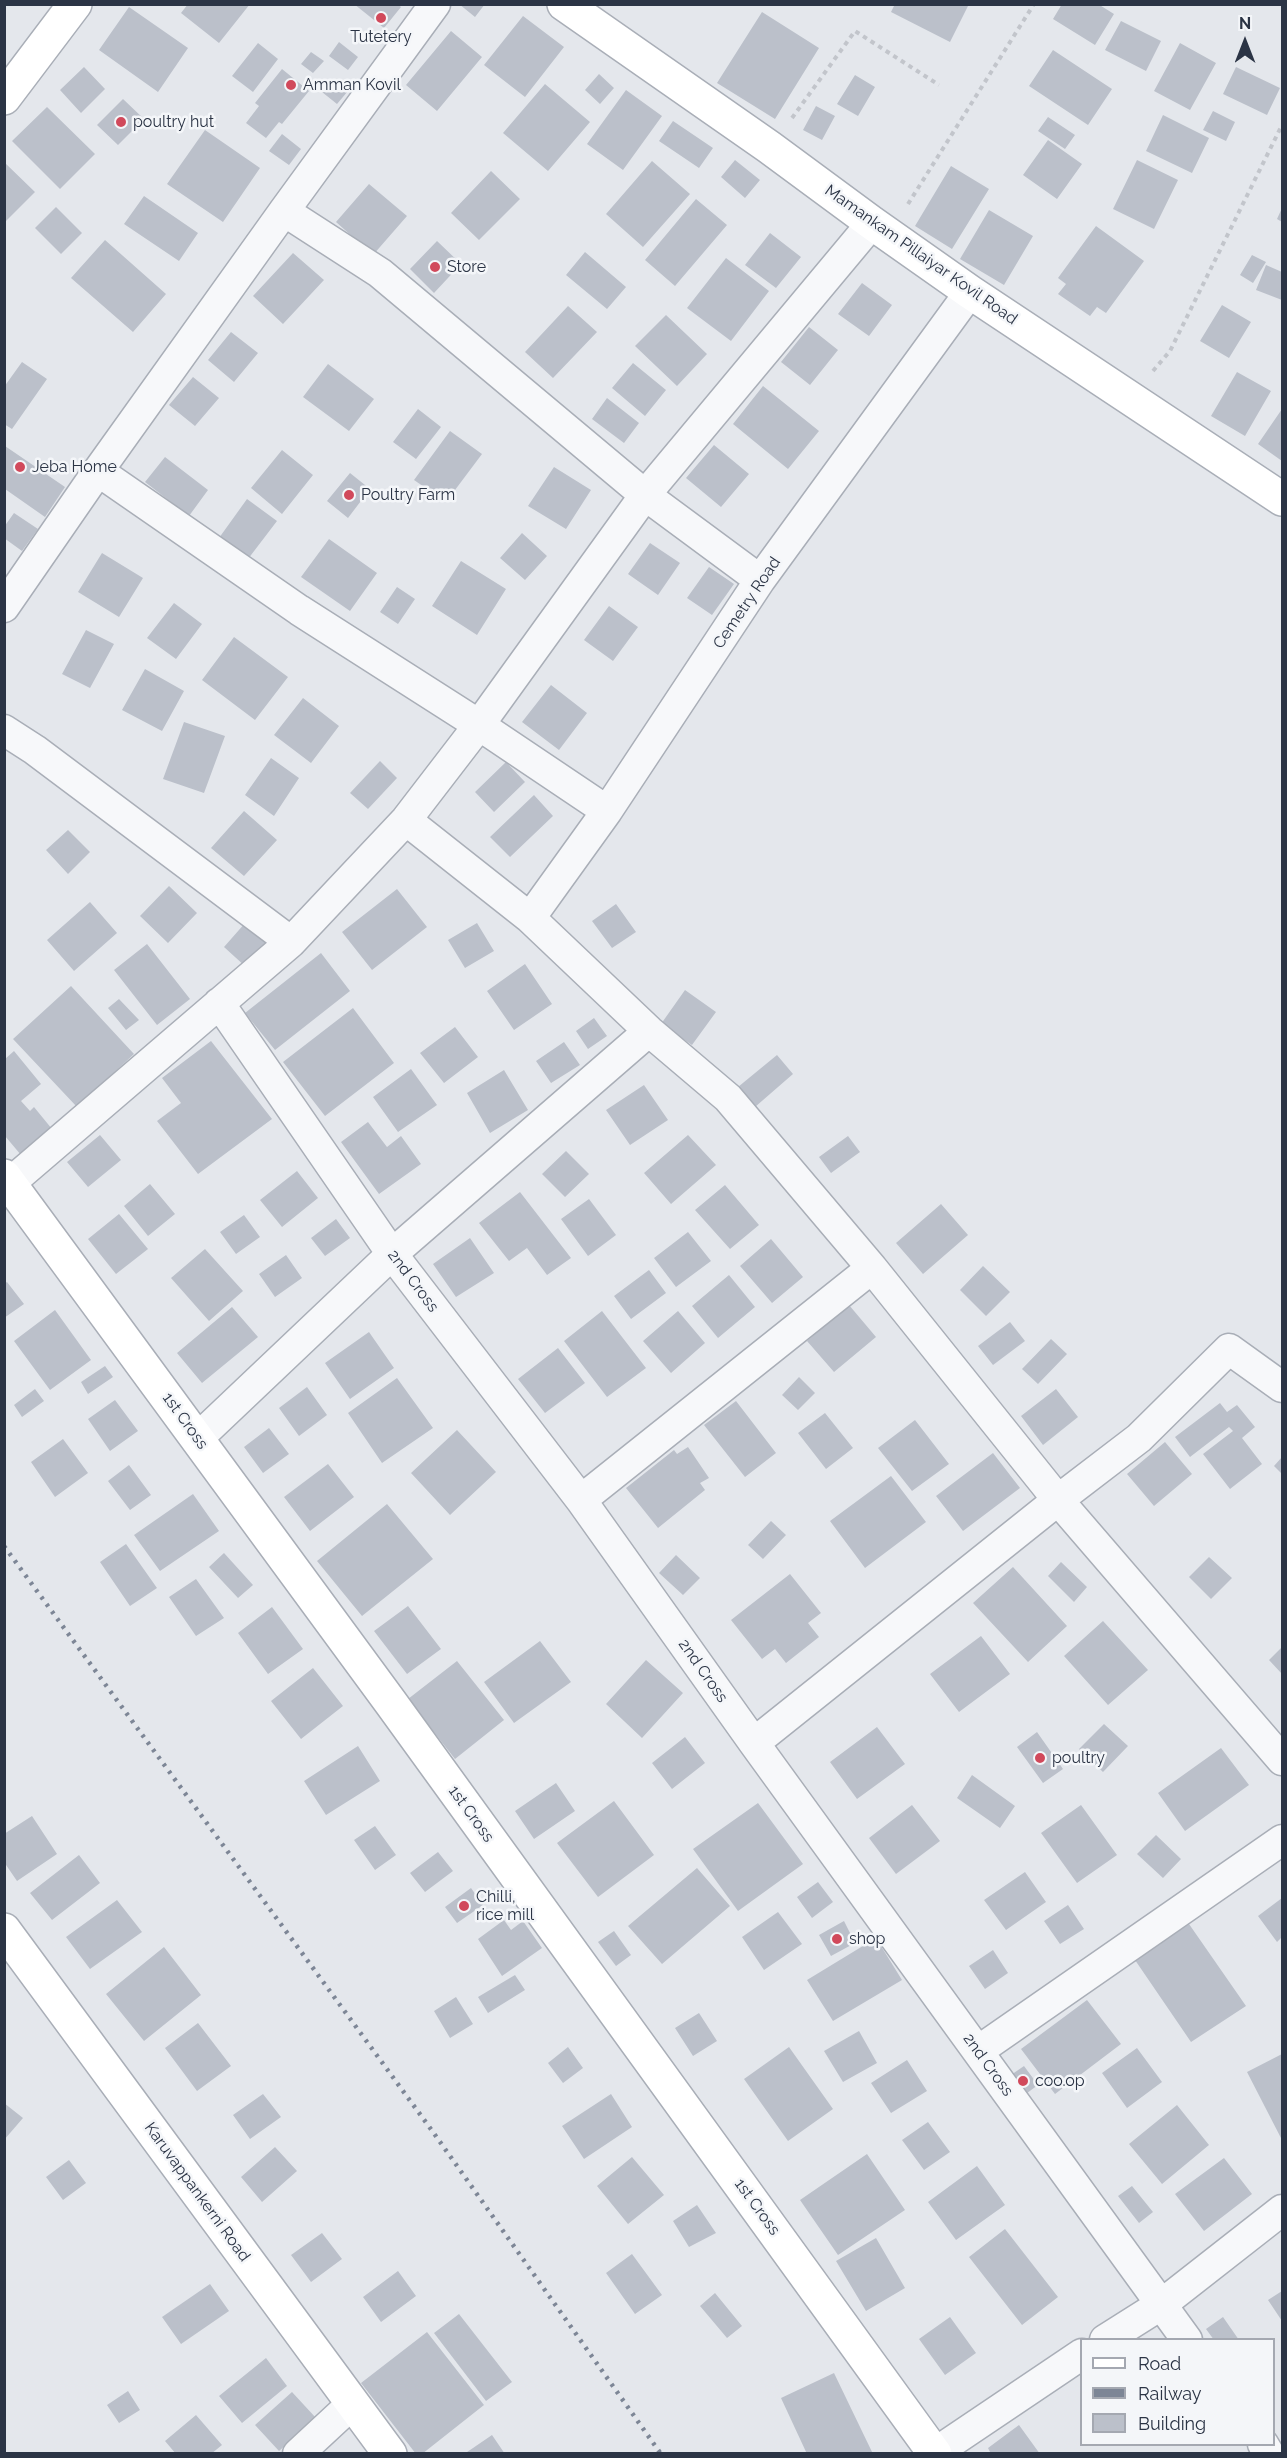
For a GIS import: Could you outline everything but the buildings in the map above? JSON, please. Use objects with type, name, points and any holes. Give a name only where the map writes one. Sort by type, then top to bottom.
[{"type":"street","points":[[4,98],[75,4]]},
{"type":"street","points":[[4,608],[98,471],[435,4]]},
{"type":"street","name":"Mamankam Pillaiyar Kovil Road","points":[[564,4],[769,147],[880,230],[1282,499]]},
{"type":"street","points":[[284,211],[380,273],[645,495],[760,580]]},
{"type":"street","points":[[8,1180],[291,942],[406,820],[479,725],[645,495],[880,230]]},
{"type":"street","name":"Cemetry Road","points":[[530,918],[607,811],[760,580],[970,292]]},
{"type":"street","points":[[98,471],[300,610],[479,725],[607,811]]},
{"type":"street","points":[[4,730],[35,750],[291,942]]},
{"type":"street","points":[[406,820],[530,918],[649,1031],[728,1098],[872,1268],[1058,1500],[1282,1760]]},
{"type":"street","name":"2nd Cross","points":[[219,1003],[392,1254],[581,1500],[754,1743],[1186,2338]]},
{"type":"street","points":[[198,1438],[392,1254],[649,1031]]},
{"type":"street","name":"1st Cross","points":[[8,1180],[935,2453]]},
{"type":"street","points":[[581,1500],[872,1268]]},
{"type":"street","points":[[754,1743],[1139,1438],[1229,1349],[1282,1387]]},
{"type":"street","points":[[978,2051],[1282,1840]]},
{"type":"street","name":"Karuvappankerni Road","points":[[4,1930],[390,2454]]},
{"type":"street","points":[[1108,2338],[1162,2304],[1282,2210]]},
{"type":"street","points":[[935,2453],[1080,2355]]},
{"type":"street","points":[[298,2454],[353,2403]]},
{"type":"path","points":[[880,230],[1034,4]]},
{"type":"path","points":[[769,147],[816,88],[855,31],[939,85]]},
{"type":"path","points":[[1132,397],[1170,351],[1282,125]]},
{"type":"railway","points":[[4,1546],[433,2132],[661,2454]]},
{"type":"place","name":"Tutetery","points":[[381,18]]},
{"type":"place","name":"Amman Kovil","points":[[291,85]]},
{"type":"place","name":"poultry hut","points":[[121,122]]},
{"type":"place","name":"Store","points":[[435,267]]},
{"type":"place","name":"Jeba Home","points":[[20,467]]},
{"type":"place","name":"Poultry Farm","points":[[349,495]]},
{"type":"place","name":"poultry","points":[[1040,1758]]},
{"type":"place","name":"Chilli, rice mill","points":[[464,1906]]},
{"type":"place","name":"shop","points":[[837,1939]]},
{"type":"place","name":"coo.op","points":[[1023,2081]]}]
